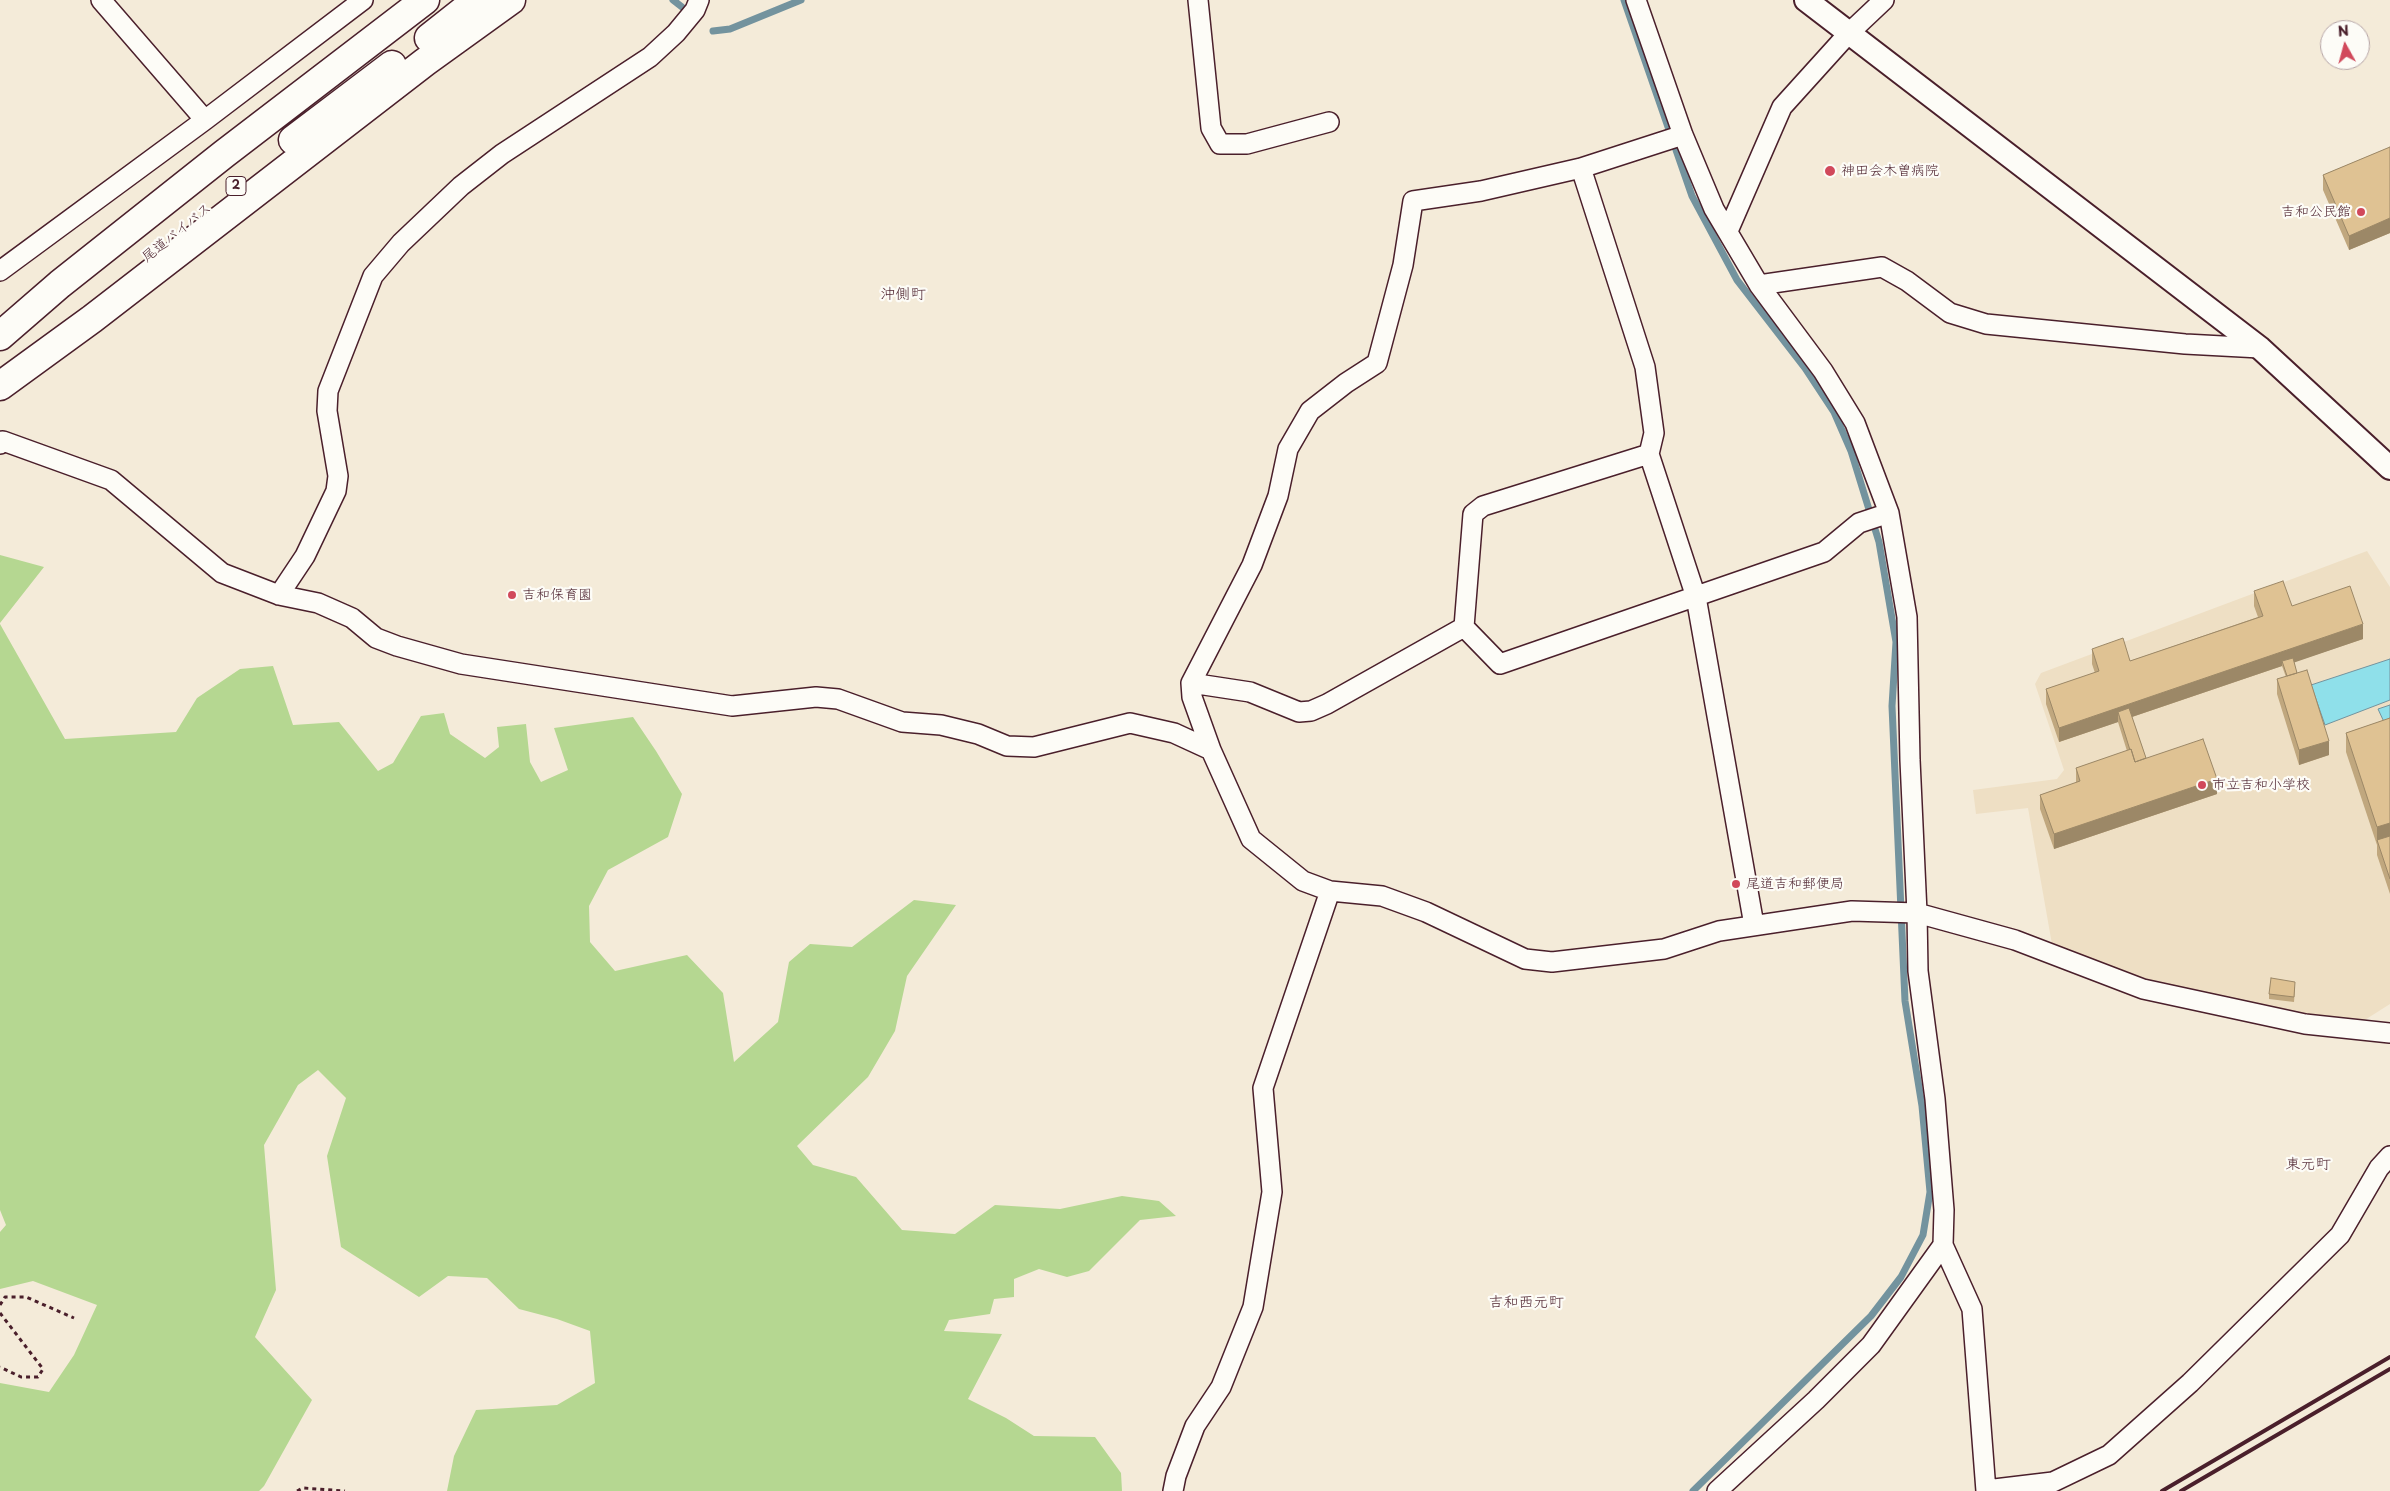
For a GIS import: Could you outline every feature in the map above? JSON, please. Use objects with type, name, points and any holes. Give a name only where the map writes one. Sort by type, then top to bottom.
[{"type":"highway","points":[[289,103],[402,0]]},
{"type":"highway","name":"2","points":[[0,336],[60,284],[289,103],[425,0]]},
{"type":"highway","name":"尾道バイパス","points":[[0,379],[266,162],[477,0]]},
{"type":"highway","points":[[0,386],[92,319],[425,62],[511,0]]},
{"type":"street","points":[[101,0],[205,120]]},
{"type":"street","points":[[0,271],[205,120],[363,0]]},
{"type":"street","points":[[279,595],[305,556],[336,491],[338,476],[327,411],[328,391],[372,276],[401,243],[461,186],[502,154],[650,57],[676,33],[695,10],[699,0]]},
{"type":"street","points":[[1198,0],[1211,128],[1220,144],[1247,144],[1329,122]]},
{"type":"street","points":[[1636,0],[1683,135],[1714,209],[1759,285],[1823,371],[1855,423],[1889,513],[1907,617],[1918,971],[1935,1099],[1944,1210],[1943,1245],[1972,1309],[1986,1490],[2053,1482],[2109,1455],[2190,1382],[2340,1235],[2379,1168],[2390,1156]]},
{"type":"street","points":[[1806,0],[2260,348],[2390,468]]},
{"type":"street","points":[[1728,231],[1782,107],[1848,34],[1884,0]]},
{"type":"street","points":[[1683,135],[1581,168],[1481,191],[1413,201],[1403,265],[1377,363],[1346,383],[1310,411],[1288,448],[1278,496],[1252,565],[1191,684],[1192,697],[1211,750],[1252,839],[1303,881],[1330,891],[1382,896],[1426,912],[1525,959],[1552,962],[1664,949],[1718,930],[1852,911],[1917,912],[2015,940],[2143,989],[2305,1024],[2390,1033]]},
{"type":"street","points":[[1581,168],[1645,367],[1654,433],[1649,454],[1696,597],[1754,925]]},
{"type":"street","points":[[1759,285],[1882,267],[1907,282],[1950,314],[1986,324],[2185,344],[2260,348]]},
{"type":"street","points":[[0,444],[3,442],[112,480],[222,573],[279,595],[318,603],[352,618],[376,638],[397,646],[462,664],[732,706],[816,697],[838,699],[902,722],[941,726],[978,734],[1007,746],[1034,747],[1130,722],[1174,733],[1211,750]]},
{"type":"street","points":[[1649,454],[1482,506],[1473,514],[1464,627],[1500,664],[1824,552],[1859,523],[1889,513]]},
{"type":"street","points":[[1191,684],[1250,692],[1299,712],[1311,711],[1327,704],[1464,627]]},
{"type":"street","points":[[1173,1491],[1176,1476],[1195,1426],[1221,1387],[1253,1307],[1272,1192],[1263,1088],[1330,891]]},
{"type":"street","points":[[1717,1491],[1816,1400],[1871,1345],[1943,1245]]},
{"type":"path","points":[[0,1306],[5,1297],[26,1296],[74,1318]]},
{"type":"path","points":[[0,1313],[43,1369],[38,1377],[21,1377],[0,1367]]},
{"type":"path","points":[[297,1491],[304,1488],[345,1491]]},
{"type":"shaded area","name":"市立吉和小学校","points":[[2367,551],[2390,587],[2390,1004],[2360,1023],[2278,1013],[2146,983],[2053,950],[2028,808],[1976,814],[1973,790],[2057,779],[2064,770],[2035,684],[2041,673]]},
{"type":"green space","points":[[0,555],[44,567],[0,623]]},
{"type":"green space","points":[[0,624],[65,739],[176,732],[197,698],[240,669],[273,666],[293,725],[339,722],[378,771],[393,763],[421,716],[444,713],[450,734],[485,758],[499,747],[497,727],[526,724],[530,762],[541,782],[568,770],[554,728],[633,717],[682,794],[668,837],[608,870],[589,906],[590,942],[615,971],[687,955],[723,993],[734,1062],[778,1022],[789,962],[810,944],[852,947],[914,900],[956,905],[907,976],[895,1031],[868,1077],[797,1146],[813,1165],[856,1177],[902,1230],[955,1234],[995,1205],[1060,1209],[1122,1196],[1159,1201],[1176,1216],[1140,1220],[1089,1271],[1067,1277],[1039,1269],[1014,1279],[1014,1297],[994,1299],[990,1314],[949,1320],[944,1331],[1002,1334],[968,1399],[1006,1418],[1034,1436],[1095,1437],[1121,1473],[1122,1491],[447,1491],[454,1456],[476,1410],[557,1405],[595,1383],[590,1331],[557,1319],[519,1309],[487,1278],[448,1276],[419,1297],[341,1247],[327,1156],[346,1098],[318,1070],[298,1085],[264,1145],[276,1290],[255,1337],[312,1400],[264,1486],[259,1491],[0,1491],[0,1383],[49,1392],[74,1355],[97,1305],[33,1281],[0,1289],[0,1232],[6,1225],[0,1210]]},
{"type":"water","points":[[2390,659],[2390,700],[2325,725],[2311,685]]},
{"type":"water","points":[[2390,705],[2390,720],[2384,722],[2378,709]]},
{"type":"building","name":"吉和公民館","points":[[2390,147],[2390,218],[2349,236],[2323,175]]},
{"type":"building","points":[[2283,581],[2292,606],[2350,586],[2363,624],[2059,728],[2046,689],[2099,671],[2092,649],[2123,638],[2130,661],[2263,616],[2254,591]]},
{"type":"building","points":[[2293,658],[2297,673],[2287,676],[2282,661]]},
{"type":"building","points":[[2307,670],[2329,741],[2299,750],[2277,679]]},
{"type":"building","points":[[2129,708],[2146,758],[2135,762],[2118,712]]},
{"type":"building","points":[[2390,718],[2390,823],[2377,827],[2346,733]]},
{"type":"building","points":[[2203,739],[2217,779],[2054,834],[2040,795],[2080,781],[2076,768],[2131,749],[2135,762]]},
{"type":"building","points":[[2390,836],[2390,879],[2377,840]]},
{"type":"building","points":[[2271,978],[2295,982],[2294,997],[2269,994]]},
{"type":"waterway","points":[[673,0],[682,7]]},
{"type":"waterway","points":[[713,31],[730,29],[801,0]]},
{"type":"waterway","points":[[1624,0],[1692,196],[1737,280],[1805,368],[1834,412],[1851,451],[1879,542],[1896,642],[1892,706],[1905,1001],[1922,1106],[1930,1192],[1923,1235],[1901,1277],[1871,1316],[1693,1491]]},
{"type":"railway","points":[[2162,1491],[2390,1357]]},
{"type":"railway","points":[[2181,1491],[2390,1369]]},
{"type":"place","name":"神田会木曽病院","points":[[1830,171]]},
{"type":"place","name":"吉和公民館","points":[[2361,212]]},
{"type":"place","name":"吉和保育園","points":[[512,595]]},
{"type":"place","name":"市立吉和小学校","points":[[2202,785]]},
{"type":"place","name":"尾道吉和郵便局","points":[[1736,884]]},
{"type":"district","name":"沖側町","points":[[903,295]]},
{"type":"district","name":"東元町","points":[[2308,1165]]},
{"type":"district","name":"吉和西元町","points":[[1526,1303]]}]
